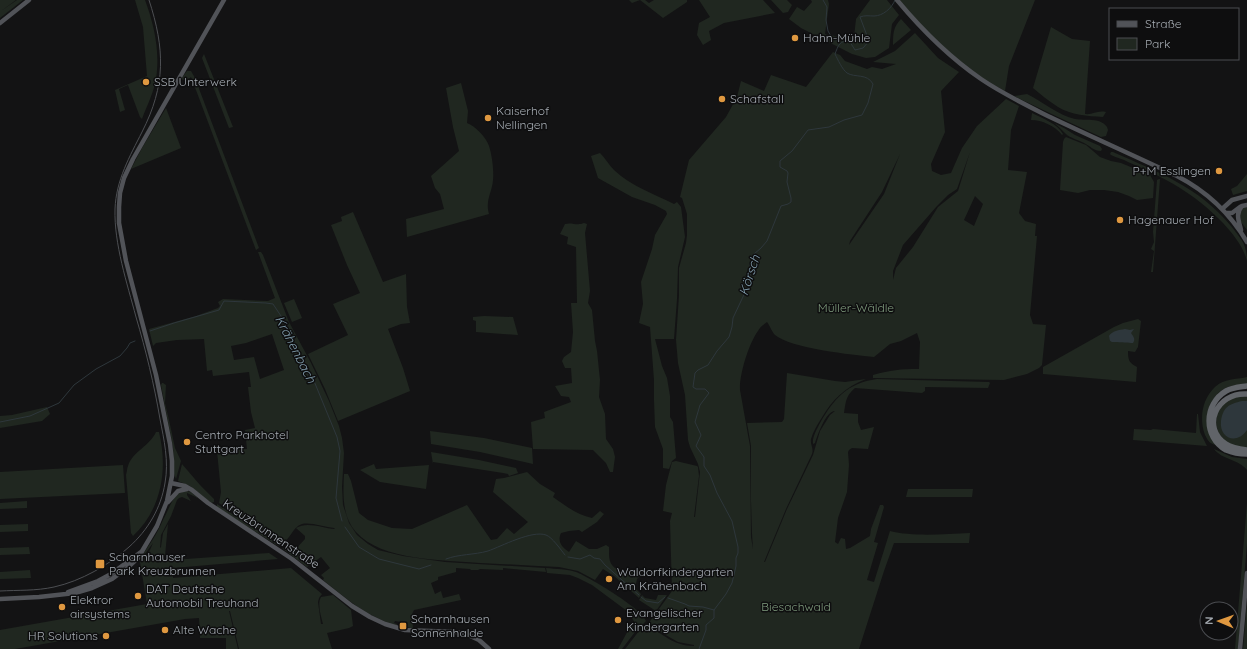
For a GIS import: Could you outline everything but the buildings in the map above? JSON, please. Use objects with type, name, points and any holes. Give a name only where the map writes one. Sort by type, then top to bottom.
[{"type":"highway","points":[[1246,387],[1227,390],[1218,398],[1211,409],[1209,424],[1212,436],[1219,445],[1231,452],[1247,454]]},
{"type":"highway","points":[[1247,394],[1233,395],[1224,400],[1216,411],[1214,422],[1217,434],[1223,442],[1234,448],[1247,450]]},
{"type":"main road","points":[[0,23],[29,0]]},
{"type":"main road","points":[[166,505],[171,483],[171,455],[154,370],[126,261],[119,223],[119,202],[124,178],[133,159],[224,0]]},
{"type":"main road","points":[[898,0],[926,33],[959,63],[982,80],[1004,94],[1039,112],[1177,176],[1201,190],[1226,213],[1247,242]]},
{"type":"main road","points":[[1222,209],[1234,199],[1247,196]]},
{"type":"main road","points":[[1226,213],[1232,212],[1242,206],[1247,205]]},
{"type":"main road","points":[[1242,206],[1237,216],[1242,234]]},
{"type":"main road","name":"Kreuzbrunnenstraße","points":[[171,483],[190,488],[211,505],[292,559],[357,609],[376,620],[399,628],[418,631],[455,632],[468,634],[481,641],[489,649]]},
{"type":"main road","points":[[0,599],[40,597],[67,593],[74,589],[98,581],[111,574],[141,552],[154,531],[172,495],[178,490],[190,488]]},
{"type":"main road","points":[[1240,649],[1247,573]]},
{"type":"green space","points":[[0,0],[16,0],[1,11],[17,0],[23,0],[0,18]]},
{"type":"green space","points":[[135,0],[145,0],[152,21],[157,52],[157,73],[155,84],[142,119],[128,85],[119,89],[125,110],[120,112],[115,90],[147,76],[143,27]]},
{"type":"green space","points":[[629,0],[640,0],[632,3]]},
{"type":"green space","points":[[640,0],[645,0],[649,3],[654,0],[687,0],[687,2],[663,18]]},
{"type":"green space","points":[[699,0],[763,0],[775,13],[724,23],[709,31],[711,40],[703,45],[697,35],[699,23],[710,17]]},
{"type":"green space","points":[[771,0],[787,0],[792,5],[788,12],[783,13]]},
{"type":"green space","points":[[811,0],[828,0],[829,4],[825,34],[840,37],[854,37],[856,19],[870,0],[887,0],[899,15],[892,24],[889,48],[875,57],[866,58],[852,54],[801,28],[789,19],[797,7],[804,11],[812,2]]},
{"type":"green space","points":[[898,0],[1035,0],[1009,66],[1005,91],[987,81],[948,52],[926,32]]},
{"type":"green space","points":[[901,19],[911,30],[893,45],[894,31],[896,25]]},
{"type":"green space","points":[[1051,27],[1072,39],[1090,41],[1085,114],[1106,112],[1103,117],[1080,115],[1063,110],[1033,88]]},
{"type":"green space","points":[[915,33],[938,58],[959,72],[941,91],[945,132],[931,164],[932,171],[941,175],[951,173],[962,148],[977,126],[1006,99],[1019,106],[1011,130],[1008,170],[1027,172],[1019,213],[1025,221],[1036,224],[1035,236],[1037,236],[1030,315],[1033,324],[1046,325],[1042,365],[1027,374],[1004,380],[873,378],[873,375],[890,371],[919,369],[920,342],[917,333],[901,341],[890,344],[874,357],[852,355],[794,344],[775,335],[767,322],[760,328],[751,343],[743,368],[740,384],[750,446],[751,537],[753,549],[751,446],[747,423],[782,422],[784,419],[787,373],[845,382],[866,379],[845,390],[825,412],[817,426],[811,439],[813,450],[812,454],[786,509],[764,562],[813,455],[820,431],[830,415],[835,411],[828,415],[820,429],[815,443],[813,444],[815,433],[825,414],[836,400],[849,388],[857,384],[877,379],[990,383],[988,388],[925,387],[925,391],[922,393],[855,388],[850,393],[845,405],[844,413],[858,414],[858,422],[861,430],[874,427],[868,449],[852,448],[848,452],[849,465],[847,492],[838,518],[835,542],[838,544],[841,538],[845,539],[846,549],[870,536],[880,505],[883,505],[884,507],[874,542],[878,543],[867,580],[874,582],[890,531],[919,535],[970,533],[969,543],[894,543],[859,649],[625,649],[639,631],[646,626],[674,642],[694,646],[678,642],[648,624],[672,591],[670,521],[672,513],[663,511],[666,485],[672,462],[676,461],[698,467],[699,476],[694,517],[700,472],[688,440],[685,395],[678,363],[676,340],[679,268],[687,235],[687,214],[682,198],[680,197],[689,160],[726,117],[737,97],[741,81],[764,91],[771,75],[806,87],[833,52],[840,55],[845,61],[867,69],[872,67],[882,69],[896,64],[873,62],[895,51]],"holes":[[[970,152],[958,191],[938,207],[913,247],[896,268],[893,280],[893,271],[903,245],[937,206],[948,195],[957,189]],[[900,154],[884,194],[849,245],[850,241],[882,192]],[[975,196],[983,204],[974,226],[964,220]]]},
{"type":"green space","points":[[204,54],[233,127],[229,128],[202,58]]},
{"type":"green space","points":[[187,71],[191,71],[195,78],[259,248],[256,250],[191,77],[186,81],[181,79]]},
{"type":"green space","points":[[461,83],[468,111],[467,123],[480,132],[488,143],[491,154],[493,176],[488,201],[489,214],[407,237],[406,219],[444,209],[440,194],[435,188],[431,176],[459,151],[446,88]]},
{"type":"green space","points":[[1027,94],[1057,112],[1069,117],[1075,119],[1092,120],[1104,124],[1108,130],[1106,136],[1101,137],[1014,96]]},
{"type":"green space","points":[[166,108],[181,148],[131,169],[142,148]]},
{"type":"green space","points":[[1032,113],[1054,124],[1063,134],[1062,135],[1048,124],[1031,120]]},
{"type":"green space","points":[[1054,123],[1075,135],[1100,146],[1102,149],[1101,151],[1070,137]]},
{"type":"green space","points":[[1066,137],[1086,145],[1100,157],[1121,163],[1150,175],[1154,182],[1153,198],[1137,200],[1118,192],[1104,190],[1090,190],[1078,193],[1060,190],[1063,142]]},
{"type":"green space","points":[[1111,152],[1177,182],[1219,212],[1245,246],[1247,261],[1243,250],[1234,236],[1212,212],[1201,203],[1167,180],[1111,155]]},
{"type":"green space","points":[[600,153],[614,170],[628,181],[674,204],[677,202],[681,207],[685,237],[678,267],[674,339],[655,339],[662,366],[667,378],[670,396],[670,417],[673,422],[676,458],[672,461],[669,469],[663,468],[663,449],[655,427],[654,380],[650,327],[639,323],[643,304],[641,282],[655,235],[667,214],[666,211],[655,205],[632,197],[598,178],[591,156]]},
{"type":"green space","points":[[1247,174],[1247,191],[1233,195],[1231,189],[1237,186]]},
{"type":"green space","points":[[1159,179],[1153,272],[1151,272],[1154,251],[1151,249],[1154,242],[1153,232],[1157,180]]},
{"type":"green space","points":[[1247,206],[1247,230],[1241,222],[1239,216],[1243,208]]},
{"type":"green space","points":[[353,212],[383,282],[406,274],[407,307],[410,323],[401,324],[388,329],[410,391],[338,421],[325,389],[308,354],[348,335],[333,304],[360,293],[331,225],[342,221],[341,217]]},
{"type":"green space","points":[[565,224],[587,224],[585,233],[590,291],[588,303],[592,310],[600,380],[599,397],[605,414],[606,439],[613,449],[615,457],[613,472],[610,472],[606,463],[593,450],[533,449],[531,422],[545,418],[544,412],[571,402],[569,397],[561,396],[555,386],[572,383],[571,368],[565,368],[562,361],[564,357],[571,352],[573,332],[571,303],[577,303],[576,247],[567,244],[568,237],[560,234]]},
{"type":"green space","points":[[258,252],[261,252],[263,255],[289,322],[311,363],[339,426],[344,453],[342,487],[343,505],[349,523],[357,535],[378,550],[403,556],[445,562],[545,568],[546,572],[503,568],[503,570],[471,570],[456,568],[456,572],[438,577],[438,580],[431,583],[435,594],[441,591],[443,598],[459,594],[461,600],[414,610],[412,614],[413,629],[407,627],[407,623],[395,621],[394,623],[397,624],[397,626],[366,612],[323,580],[324,578],[321,575],[330,568],[321,557],[307,567],[283,549],[292,553],[305,539],[305,536],[296,528],[287,539],[281,543],[219,503],[221,492],[217,451],[247,449],[245,430],[255,428],[251,412],[248,387],[251,387],[249,372],[213,376],[212,370],[207,371],[204,339],[177,340],[156,343],[153,346],[149,329],[196,316],[218,308],[220,306],[218,302],[223,299],[268,301],[275,298]],"holes":[[[272,334],[284,370],[260,379],[254,357],[234,360],[231,346],[246,343]],[[302,524],[313,524],[335,529],[310,525],[296,528]]]},
{"type":"green space","points":[[294,299],[302,318],[292,322],[284,303]]},
{"type":"green space","points":[[473,317],[513,317],[518,335],[476,332],[476,321],[473,320]]},
{"type":"green space","points":[[1138,319],[1141,321],[1138,347],[1135,352],[1128,351],[1130,361],[1137,367],[1136,382],[1043,374],[1043,367],[1114,327]]},
{"type":"green space","points":[[1247,377],[1247,384],[1234,385],[1224,389],[1216,395],[1213,400],[1210,406],[1216,445],[1212,444],[1208,441],[1205,435],[1202,422],[1203,410],[1207,397],[1215,387],[1223,382]]},
{"type":"green space","points":[[162,383],[166,385],[165,403],[175,448],[181,461],[176,479],[174,474],[173,448],[161,385]]},
{"type":"green space","points":[[1247,396],[1247,448],[1233,445],[1221,438],[1218,432],[1216,420],[1217,414],[1224,404],[1233,398]]},
{"type":"green space","points":[[47,407],[50,414],[42,421],[0,428],[0,416],[12,415]]},
{"type":"green space","points":[[1197,414],[1200,432],[1207,446],[1133,440],[1134,429],[1153,429],[1196,433]]},
{"type":"green space","points":[[430,431],[484,438],[532,448],[533,464],[480,452],[431,444]]},
{"type":"green space","points":[[156,432],[159,432],[163,460],[160,488],[151,514],[133,536],[131,533],[126,475],[127,468],[134,456],[150,441]]},
{"type":"green space","points":[[1214,449],[1232,457],[1247,459],[1247,470],[1244,466],[1217,453]]},
{"type":"green space","points":[[431,452],[516,468],[518,473],[509,476],[508,474],[503,473],[433,462],[433,464]]},
{"type":"green space","points":[[182,464],[214,499],[214,502],[211,503],[190,486],[178,481]]},
{"type":"green space","points":[[374,464],[376,469],[429,465],[426,489],[380,482],[360,470]]},
{"type":"green space","points":[[123,465],[125,493],[0,499],[0,472]]},
{"type":"green space","points":[[527,472],[540,484],[555,493],[553,497],[576,512],[592,518],[600,511],[604,514],[597,522],[582,532],[579,530],[561,533],[560,542],[569,552],[576,541],[589,549],[597,549],[606,545],[609,547],[609,559],[614,567],[625,572],[636,571],[641,575],[637,579],[635,588],[641,594],[639,598],[614,576],[603,569],[595,580],[578,571],[559,567],[432,560],[397,554],[381,549],[367,542],[356,532],[351,526],[344,505],[344,474],[348,474],[359,513],[368,520],[392,528],[412,529],[467,505],[491,540],[497,539],[507,528],[514,534],[528,522],[493,492],[496,479]]},
{"type":"green space","points":[[908,489],[973,489],[972,497],[906,497]]},
{"type":"green space","points":[[187,491],[191,492],[198,498],[187,493],[191,501],[182,497],[177,500],[161,535],[160,548],[163,533],[168,524],[165,556],[158,557],[158,561],[269,553],[278,559],[173,568],[173,578],[291,568],[322,594],[318,602],[321,624],[323,624],[319,607],[321,597],[333,595],[351,610],[353,626],[327,633],[332,649],[239,649],[229,611],[238,649],[226,649],[226,638],[200,638],[199,618],[185,619],[15,649],[0,649],[0,630],[147,604],[140,562],[150,550],[153,543],[142,558],[138,560],[155,536],[171,503],[178,493]]},
{"type":"green space","points":[[27,501],[27,508],[0,509],[0,503]]},
{"type":"green space","points":[[1247,503],[1247,544],[1239,637],[1239,601]]},
{"type":"green space","points":[[217,504],[274,541],[280,546],[217,507]]},
{"type":"green space","points":[[28,524],[28,531],[0,532],[0,525]]},
{"type":"green space","points":[[29,547],[30,554],[0,555],[0,548]]},
{"type":"green space","points":[[546,568],[569,570],[583,575],[636,609],[646,621],[638,627],[627,611],[592,585],[570,575],[547,573]]},
{"type":"green space","points":[[30,570],[31,578],[0,579],[0,572]]},
{"type":"green space","points":[[642,595],[645,598],[656,600],[658,595],[667,595],[656,611],[639,600]]},
{"type":"green space","points":[[1247,601],[1247,649],[1243,649]]},
{"type":"green space","points":[[631,625],[633,625],[635,632],[622,649],[618,649]]},
{"type":"green space","points":[[1236,641],[1239,641],[1238,649],[1235,649]]},
{"type":"shaded area","points":[[1125,329],[1134,329],[1131,333],[1134,339],[1133,343],[1110,341],[1109,336],[1112,333]]},
{"type":"shaded area","points":[[1247,401],[1247,430],[1243,435],[1230,438],[1226,436],[1221,427],[1223,412],[1230,405]]},
{"type":"waterway","points":[[823,0],[827,7],[826,20],[828,31],[832,38],[840,42]]},
{"type":"waterway","name":"Körsch","points":[[699,649],[706,630],[706,625],[714,618],[714,610],[732,583],[738,547],[732,521],[717,493],[710,475],[704,466],[704,457],[696,446],[701,435],[695,422],[700,405],[709,393],[705,389],[696,389],[693,387],[695,373],[708,365],[729,337],[733,318],[749,284],[750,264],[754,254],[767,241],[781,206],[791,202],[787,182],[788,173],[780,167],[780,161],[792,151],[808,130],[829,127],[844,120],[862,115],[868,103],[873,84],[868,78],[850,74],[845,71],[835,54],[838,46],[842,42],[847,41],[850,42],[855,50],[863,48],[869,41],[860,17],[881,15],[889,9],[895,0]]},
{"type":"waterway","name":"Krähenbach","points":[[150,331],[219,310],[224,301],[273,304],[290,333],[306,372],[314,381],[337,437],[340,451],[336,498],[342,521]]},
{"type":"waterway","name":"Krähenbach","points":[[0,422],[30,416],[59,403],[74,385],[96,369],[120,356],[130,343],[135,341]]},
{"type":"waterway","name":"Krähenbach","points":[[345,527],[359,547],[379,559],[419,569],[431,565]]},
{"type":"waterway","name":"Krähenbach","points":[[446,559],[488,551],[509,542],[540,534],[551,538],[565,555]]},
{"type":"waterway","name":"Krähenbach","points":[[568,557],[580,559],[590,555],[594,558],[600,559],[639,595]]},
{"type":"waterway","name":"Krähenbach","points":[[641,597],[646,601],[658,603],[665,597]]},
{"type":"waterway","name":"Krähenbach","points":[[668,598],[689,606],[703,607],[714,610]]},
{"type":"tram line","points":[[0,591],[34,590],[54,587],[74,581],[104,566],[129,547],[148,526],[157,510],[163,492],[166,475],[166,451],[150,368],[122,263],[115,222],[116,198],[121,178],[128,159],[150,115],[159,82],[160,51],[158,35],[149,0]]},
{"type":"place","name":"Hahn-Mühle","points":[[795,38]]},
{"type":"place","name":"SSB Unterwerk","points":[[146,82]]},
{"type":"place","name":"Schafstall","points":[[722,99]]},
{"type":"place","name":"Kaiserhof Nellingen","points":[[488,118]]},
{"type":"place","name":"P+M Esslingen","points":[[1219,171]]},
{"type":"place","name":"Hagenauer Hof","points":[[1120,220]]},
{"type":"place","name":"Centro Parkhotel Stuttgart","points":[[187,442]]},
{"type":"place","name":"Scharnhauser Park Kreuzbrunnen","points":[[100,564]]},
{"type":"place","name":"Waldorfkindergarten Am Krähenbach","points":[[609,579]]},
{"type":"place","name":"DAT Deutsche Automobil Treuhand","points":[[138,596]]},
{"type":"place","name":"Elektror airsystems","points":[[62,607]]},
{"type":"place","name":"Evangelischer Kindergarten","points":[[618,620]]},
{"type":"place","name":"Scharnhausen Sonnenhalde","points":[[403,626]]},
{"type":"place","name":"Alte Wache","points":[[165,630]]},
{"type":"place","name":"HR Solutions","points":[[106,636]]},
{"type":"park label","name":"Müller-Wäldle","points":[[856,308]]},
{"type":"park label","name":"Biesachwald","points":[[796,607]]}]
